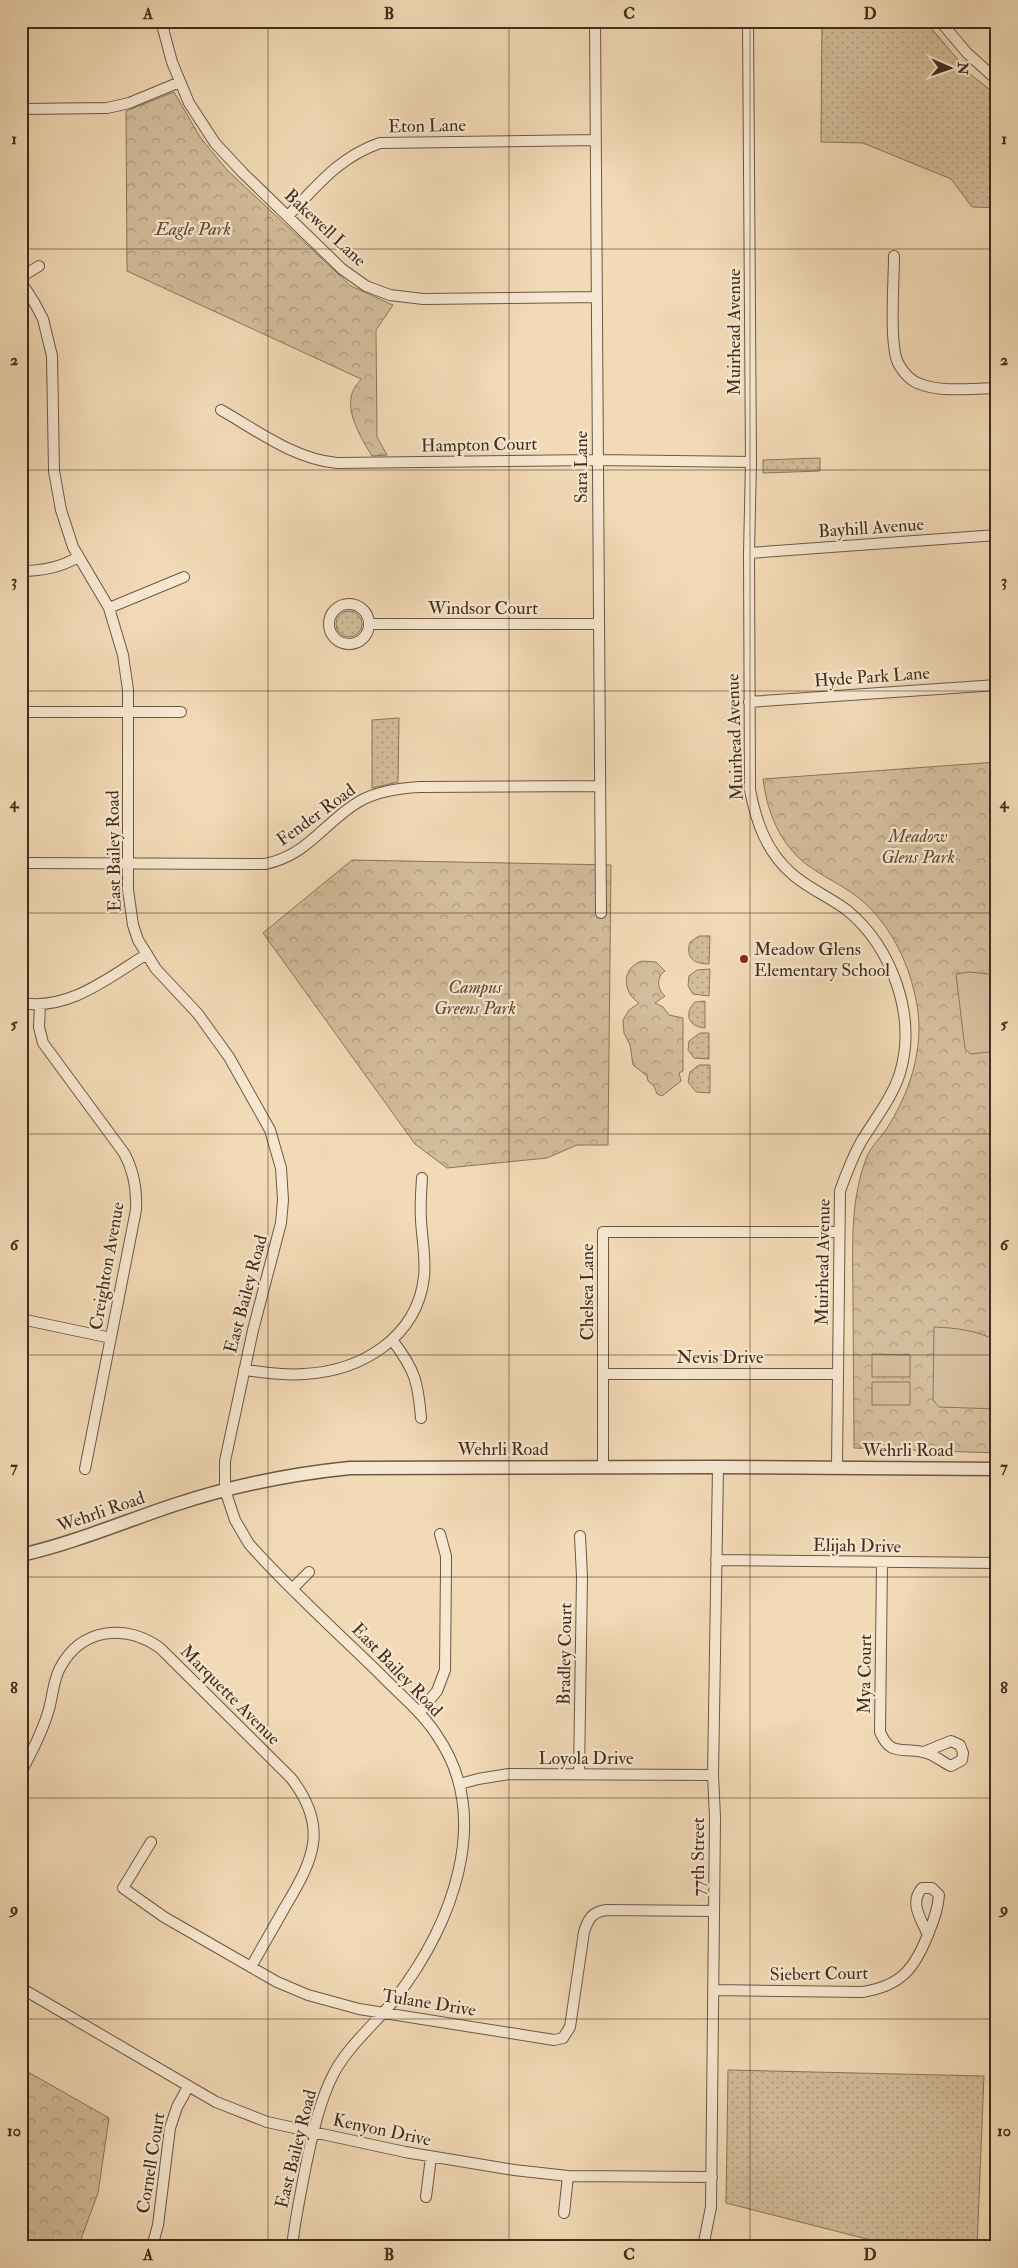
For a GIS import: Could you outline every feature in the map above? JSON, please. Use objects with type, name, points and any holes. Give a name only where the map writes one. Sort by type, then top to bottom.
[{"type":"street","name":"Bakewell Lane","points":[[161,21],[172,62],[189,103],[215,143],[242,173],[350,276],[366,286],[390,296],[423,299],[596,297]]},
{"type":"street","name":"Sara Lane","points":[[595,21],[601,912]]},
{"type":"street","name":"Muirhead Avenue","points":[[748,21],[751,462],[748,553],[750,790],[756,820],[762,834],[791,874],[849,912],[870,933],[887,960],[898,985],[904,1017],[905,1043],[900,1072],[888,1099],[858,1147],[840,1191],[838,1232],[837,1467]]},
{"type":"street","points":[[940,21],[966,53],[997,80]]},
{"type":"street","points":[[21,109],[107,108],[129,103],[180,82]]},
{"type":"street","name":"Eton Lane","points":[[288,216],[343,160],[360,149],[380,143],[596,140]]},
{"type":"street","points":[[894,256],[894,346],[898,363],[908,376],[918,384],[931,387],[997,388]]},
{"type":"street","points":[[21,277],[39,266]]},
{"type":"street","name":"East Bailey Road","points":[[21,282],[34,302],[49,338],[53,381],[56,487],[64,519],[78,557],[109,608],[123,654],[127,676],[128,863],[129,903],[133,925],[138,940],[156,969],[198,1014],[229,1057],[270,1130],[278,1154],[282,1179],[282,1223],[244,1370],[226,1455],[225,1490],[235,1520],[249,1544],[419,1713],[444,1746],[460,1784],[464,1804],[464,1843],[451,1895],[427,1949],[394,2000],[348,2052],[335,2071],[322,2100],[313,2132],[296,2216],[292,2247]]},
{"type":"street","points":[[900,385],[908,376]]},
{"type":"street","name":"Hampton Court","points":[[221,410],[296,453],[324,462],[597,460],[751,462]]},
{"type":"street","name":"Bayhill Avenue","points":[[748,553],[997,535]]},
{"type":"street","points":[[21,570],[49,569],[78,557]]},
{"type":"street","points":[[109,608],[184,577]]},
{"type":"street","points":[[349,604],[361,608],[365,612],[369,624],[365,637],[360,641],[346,644],[334,638],[329,625],[336,608],[349,604]]},
{"type":"street","name":"Windsor Court","points":[[369,624],[598,624]]},
{"type":"street","name":"Hyde Park Lane","points":[[749,702],[997,685]]},
{"type":"street","points":[[21,712],[181,712]]},
{"type":"street","name":"Fender Road","points":[[21,863],[242,864],[274,862],[292,855],[306,846],[360,801],[369,796],[400,788],[599,786]]},
{"type":"street","points":[[21,1003],[40,1005],[68,1000],[147,954]]},
{"type":"street","name":"Creighton Avenue","points":[[40,1005],[39,1027],[43,1043],[124,1153],[134,1179],[136,1210],[85,1469]]},
{"type":"street","points":[[244,1370],[291,1375],[324,1372],[360,1361],[384,1348],[392,1341],[415,1309],[424,1277],[421,1218],[422,1178]]},
{"type":"street","name":"Chelsea Lane","points":[[603,1467],[603,1232],[838,1232]]},
{"type":"street","points":[[21,1319],[111,1338]]},
{"type":"street","points":[[392,1341],[407,1360],[416,1378],[421,1418]]},
{"type":"street","name":"Nevis Drive","points":[[603,1374],[837,1374]]},
{"type":"street","name":"77th Street","points":[[703,2247],[709,2225],[712,2177],[713,1775],[718,1467]]},
{"type":"street","name":"Wehrli Road","points":[[21,1554],[65,1544],[173,1505],[225,1490],[308,1472],[350,1468],[837,1467],[997,1469]]},
{"type":"street","points":[[419,1713],[437,1691],[444,1670],[446,1568],[440,1534]]},
{"type":"street","name":"Bradley Court","points":[[579,1774],[582,1578],[580,1536]]},
{"type":"street","name":"Elijah Drive","points":[[716,1560],[997,1563]]},
{"type":"street","name":"Mya Court","points":[[882,1562],[880,1732],[886,1745],[897,1751],[924,1752]]},
{"type":"street","points":[[292,1588],[309,1572]]},
{"type":"street","name":"Marquette Avenue","points":[[21,1772],[42,1730],[58,1671],[72,1650],[89,1638],[120,1632],[140,1636],[160,1648],[291,1778],[301,1791],[311,1816],[313,1840],[306,1870],[250,1967]]},
{"type":"street","name":"Loyola Drive","points":[[460,1784],[500,1775],[713,1775]]},
{"type":"street","name":"Tulane Drive","points":[[151,1842],[123,1888],[164,1917],[277,1982],[308,1995],[359,2009],[557,2040],[568,2033],[570,2027],[584,1932],[587,1921],[592,1914],[606,1910],[714,1911]]},
{"type":"street","name":"Siebert Court","points":[[713,1990],[862,1992],[877,1989],[894,1982],[914,1965],[928,1935]]},
{"type":"street","name":"Kenyon Drive","points":[[21,1988],[216,2102],[255,2118],[431,2157],[568,2176],[712,2177]]},
{"type":"street","name":"Cornell Court","points":[[152,2247],[158,2225],[170,2128],[177,2107],[188,2086]]},
{"type":"street","points":[[426,2197],[431,2157]]},
{"type":"street","points":[[564,2214],[568,2176]]},
{"type":"green space","points":[[822,21],[925,21],[971,75],[997,95],[997,208],[972,207],[951,179],[863,143],[821,142]]},
{"type":"green space","name":"Eagle Park","points":[[174,92],[200,137],[227,170],[351,286],[393,305],[376,330],[377,437],[387,455],[372,456],[355,423],[352,414],[351,397],[361,379],[127,271],[126,111]]},
{"type":"green space","points":[[820,458],[820,471],[763,473],[763,460]]},
{"type":"green space","points":[[349,611],[358,615],[362,624],[358,633],[349,637],[340,633],[336,624],[340,615]]},
{"type":"green space","points":[[399,718],[398,782],[372,788],[372,720]]},
{"type":"green space","name":"Meadow Glens Park","points":[[997,762],[997,1453],[854,1448],[854,1211],[861,1176],[868,1154],[897,1110],[911,1079],[918,1046],[918,1012],[907,968],[888,930],[860,899],[806,864],[788,846],[771,814],[763,779]]},
{"type":"green space","name":"Campus Greens Park","points":[[352,860],[611,865],[608,1145],[577,1145],[547,1158],[447,1168],[415,1144],[263,933]]},
{"type":"green space","points":[[699,936],[710,936],[709,964],[696,962],[690,956],[690,942]]},
{"type":"green space","points":[[642,961],[656,962],[665,971],[660,976],[659,987],[665,996],[655,1003],[663,1007],[669,1015],[683,1018],[683,1071],[679,1073],[681,1081],[662,1096],[657,1094],[654,1086],[648,1081],[647,1076],[633,1065],[630,1045],[624,1033],[623,1020],[629,1010],[639,1003],[629,993],[626,980],[627,974],[635,964]]},
{"type":"green space","points":[[710,969],[709,996],[693,994],[688,986],[689,976],[697,970]]},
{"type":"green space","points":[[969,972],[997,975],[997,1051],[971,1054],[965,1049],[956,974]]},
{"type":"green space","points":[[705,1001],[705,1028],[699,1027],[692,1022],[689,1011],[695,1002]]},
{"type":"green space","points":[[700,1033],[709,1033],[709,1059],[694,1058],[688,1050],[689,1041]]},
{"type":"green space","points":[[699,1065],[710,1065],[710,1093],[696,1092],[688,1082],[690,1072]]},
{"type":"green space","points":[[934,1327],[966,1330],[982,1334],[997,1341],[997,1409],[939,1407],[933,1400]]},
{"type":"green space","points":[[872,1354],[910,1355],[910,1377],[872,1377]]},
{"type":"green space","points":[[872,1382],[910,1382],[910,1405],[872,1405]]},
{"type":"green space","points":[[21,2068],[109,2118],[98,2193],[78,2247],[21,2247]]},
{"type":"green space","points":[[728,2070],[984,2076],[977,2247],[898,2247],[726,2203]]},
{"type":"place","name":"Meadow Glens Elementary School","points":[[744,959]]}]
